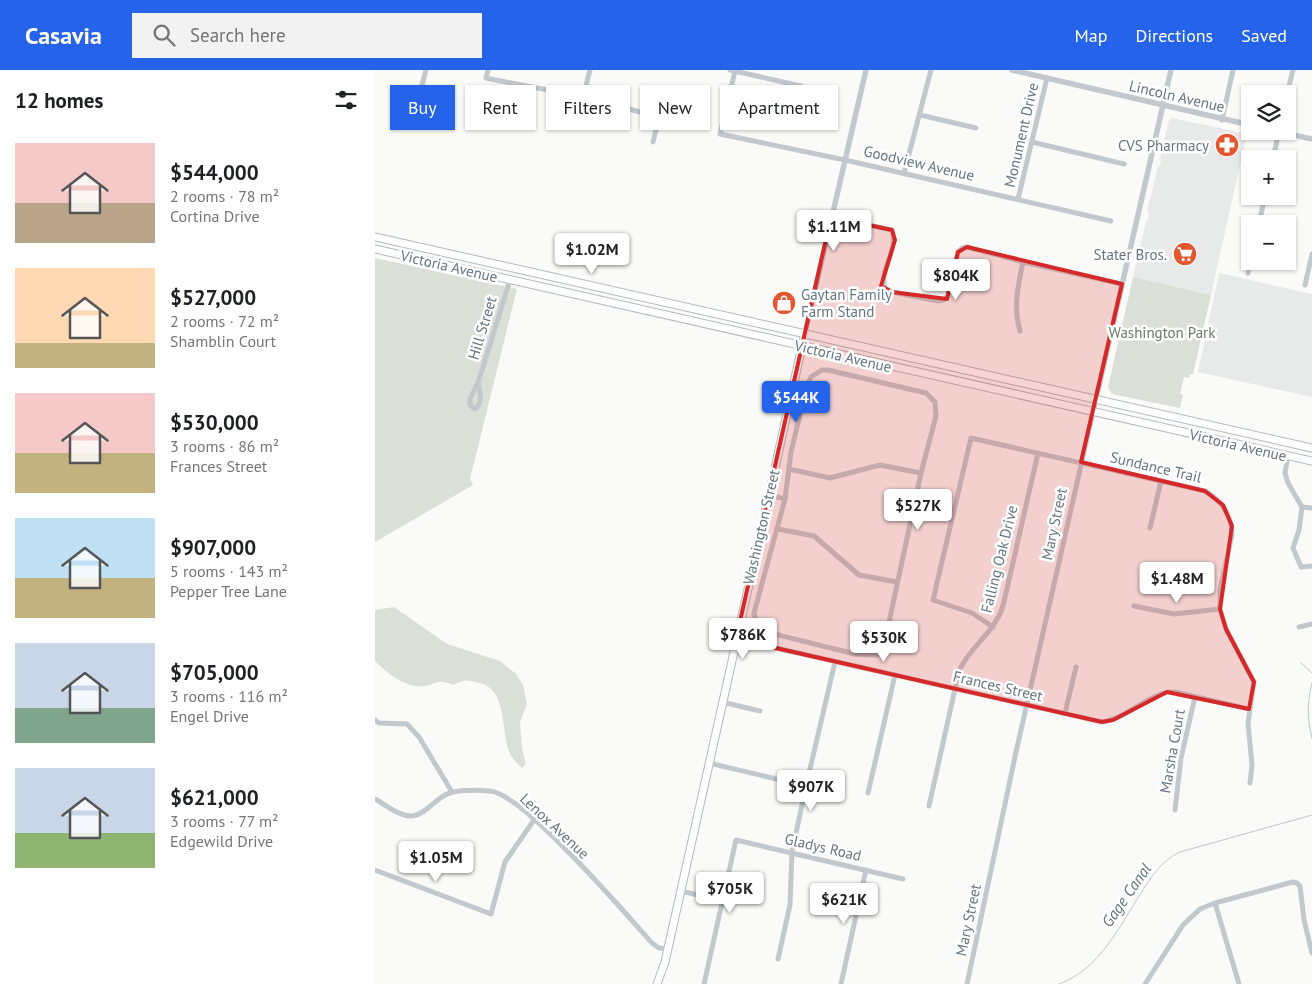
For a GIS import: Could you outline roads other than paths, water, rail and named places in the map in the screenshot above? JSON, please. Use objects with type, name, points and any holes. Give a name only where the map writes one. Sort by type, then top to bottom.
[{"type":"main road","name":"Victoria Avenue","points":[[375,237],[1312,448]]},
{"type":"main road","name":"Victoria Avenue","points":[[375,249],[1093,413],[1312,461]]},
{"type":"main road","name":"Washington Street","points":[[657,984],[668,949],[805,333]]},
{"type":"street","points":[[422,85],[426,70]]},
{"type":"street","points":[[488,70],[486,78],[546,90]]},
{"type":"street","points":[[586,85],[590,70]]},
{"type":"street","name":"Washington Street","points":[[805,333],[865,70]]},
{"type":"street","points":[[903,173],[931,70]]},
{"type":"street","name":"Lincoln Avenue","points":[[1012,70],[1241,124]]},
{"type":"street","name":"Mary Street","points":[[967,984],[1081,462],[1171,70]]},
{"type":"street","points":[[1221,120],[1233,70]]},
{"type":"street","points":[[1289,85],[1293,70]]},
{"type":"street","points":[[733,71],[796,85]]},
{"type":"street","name":"Goodview Avenue","points":[[733,71],[720,134],[845,160],[1111,221]]},
{"type":"street","name":"Monument Drive","points":[[1018,199],[1047,78]]},
{"type":"street","points":[[630,109],[659,116],[653,142]]},
{"type":"street","points":[[920,115],[976,128]]},
{"type":"street","points":[[1296,135],[1312,139]]},
{"type":"street","points":[[1031,142],[1124,164]]},
{"type":"street","points":[[831,217],[892,230],[895,240],[882,282],[885,288],[892,292],[944,300],[948,295],[958,252],[962,248],[1122,284]]},
{"type":"street","points":[[1305,284],[1312,254]]},
{"type":"street","points":[[1020,331],[1015,307],[1023,262]]},
{"type":"street","name":"Hill Street","points":[[478,383],[510,280]]},
{"type":"street","points":[[828,370],[926,393],[935,402],[936,416],[921,472],[885,641],[877,655],[855,654],[758,630],[754,613],[785,499],[791,452],[807,385],[816,373],[828,370]]},
{"type":"street","name":"Sundance Trail","points":[[993,627],[972,613],[933,600],[971,438],[1205,491],[1215,497],[1228,513],[1232,526],[1232,535],[1221,590],[1220,609],[1226,629],[1254,682],[1248,723],[1252,766],[1250,783]]},
{"type":"street","name":"Falling Oak Drive","points":[[929,806],[962,664],[993,627],[999,618],[1003,606],[1038,453]]},
{"type":"street","points":[[1288,456],[1285,473],[1288,483],[1301,507],[1299,530],[1293,548],[1301,567],[1312,566]]},
{"type":"street","points":[[789,469],[830,478],[880,465],[921,472]]},
{"type":"street","points":[[1150,528],[1161,481]]},
{"type":"street","points":[[769,495],[785,499]]},
{"type":"street","points":[[1301,507],[1312,508]]},
{"type":"street","points":[[778,529],[813,536],[859,575],[897,582]]},
{"type":"street","points":[[1133,606],[1175,614],[1220,609]]},
{"type":"street","points":[[1299,627],[1312,624]]},
{"type":"street","name":"Frances Street","points":[[736,639],[1102,722],[1113,720],[1157,695],[1167,692],[1175,692],[1249,709]]},
{"type":"street","points":[[778,959],[790,904],[793,852],[806,786],[835,662]]},
{"type":"street","points":[[1065,714],[1077,667]]},
{"type":"street","points":[[868,793],[895,675]]},
{"type":"street","name":"Marsha Court","points":[[1175,810],[1181,758],[1195,697]]},
{"type":"street","points":[[722,702],[760,711]]},
{"type":"street","points":[[375,720],[379,723],[407,724],[419,738],[453,792],[444,796],[420,814],[412,816],[395,811],[375,799]]},
{"type":"street","points":[[709,763],[806,786]]},
{"type":"street","name":"Lenox Avenue","points":[[453,792],[494,791],[507,798],[560,843],[652,943],[659,948],[668,949]]},
{"type":"street","points":[[375,870],[491,914],[505,862],[534,820]]},
{"type":"street","name":"Gladys Road","points":[[723,901],[736,840],[903,879]]},
{"type":"street","points":[[841,984],[866,870]]},
{"type":"street","points":[[1145,984],[1183,925],[1200,909],[1215,902],[1293,882],[1297,882],[1300,886],[1303,920],[1312,953]]},
{"type":"street","points":[[681,891],[723,901],[704,984]]},
{"type":"street","points":[[1215,902],[1239,984]]},
{"type":"waterway","points":[[1301,663],[1312,673]]},
{"type":"waterway","points":[[1312,683],[1308,710],[1312,738]]},
{"type":"waterway","name":"Gage Canal","points":[[1059,984],[1073,977],[1097,958],[1116,933],[1153,875],[1167,860],[1180,852],[1312,815]]},
{"type":"place","name":"CVS Pharmacy","points":[[1227,145]]},
{"type":"place","name":"Stater Bros.","points":[[1185,254]]},
{"type":"place","name":"Gaytan Family Farm Stand","points":[[784,303]]},
{"type":"park label","name":"Washington Park","points":[[1162,332]]}]
